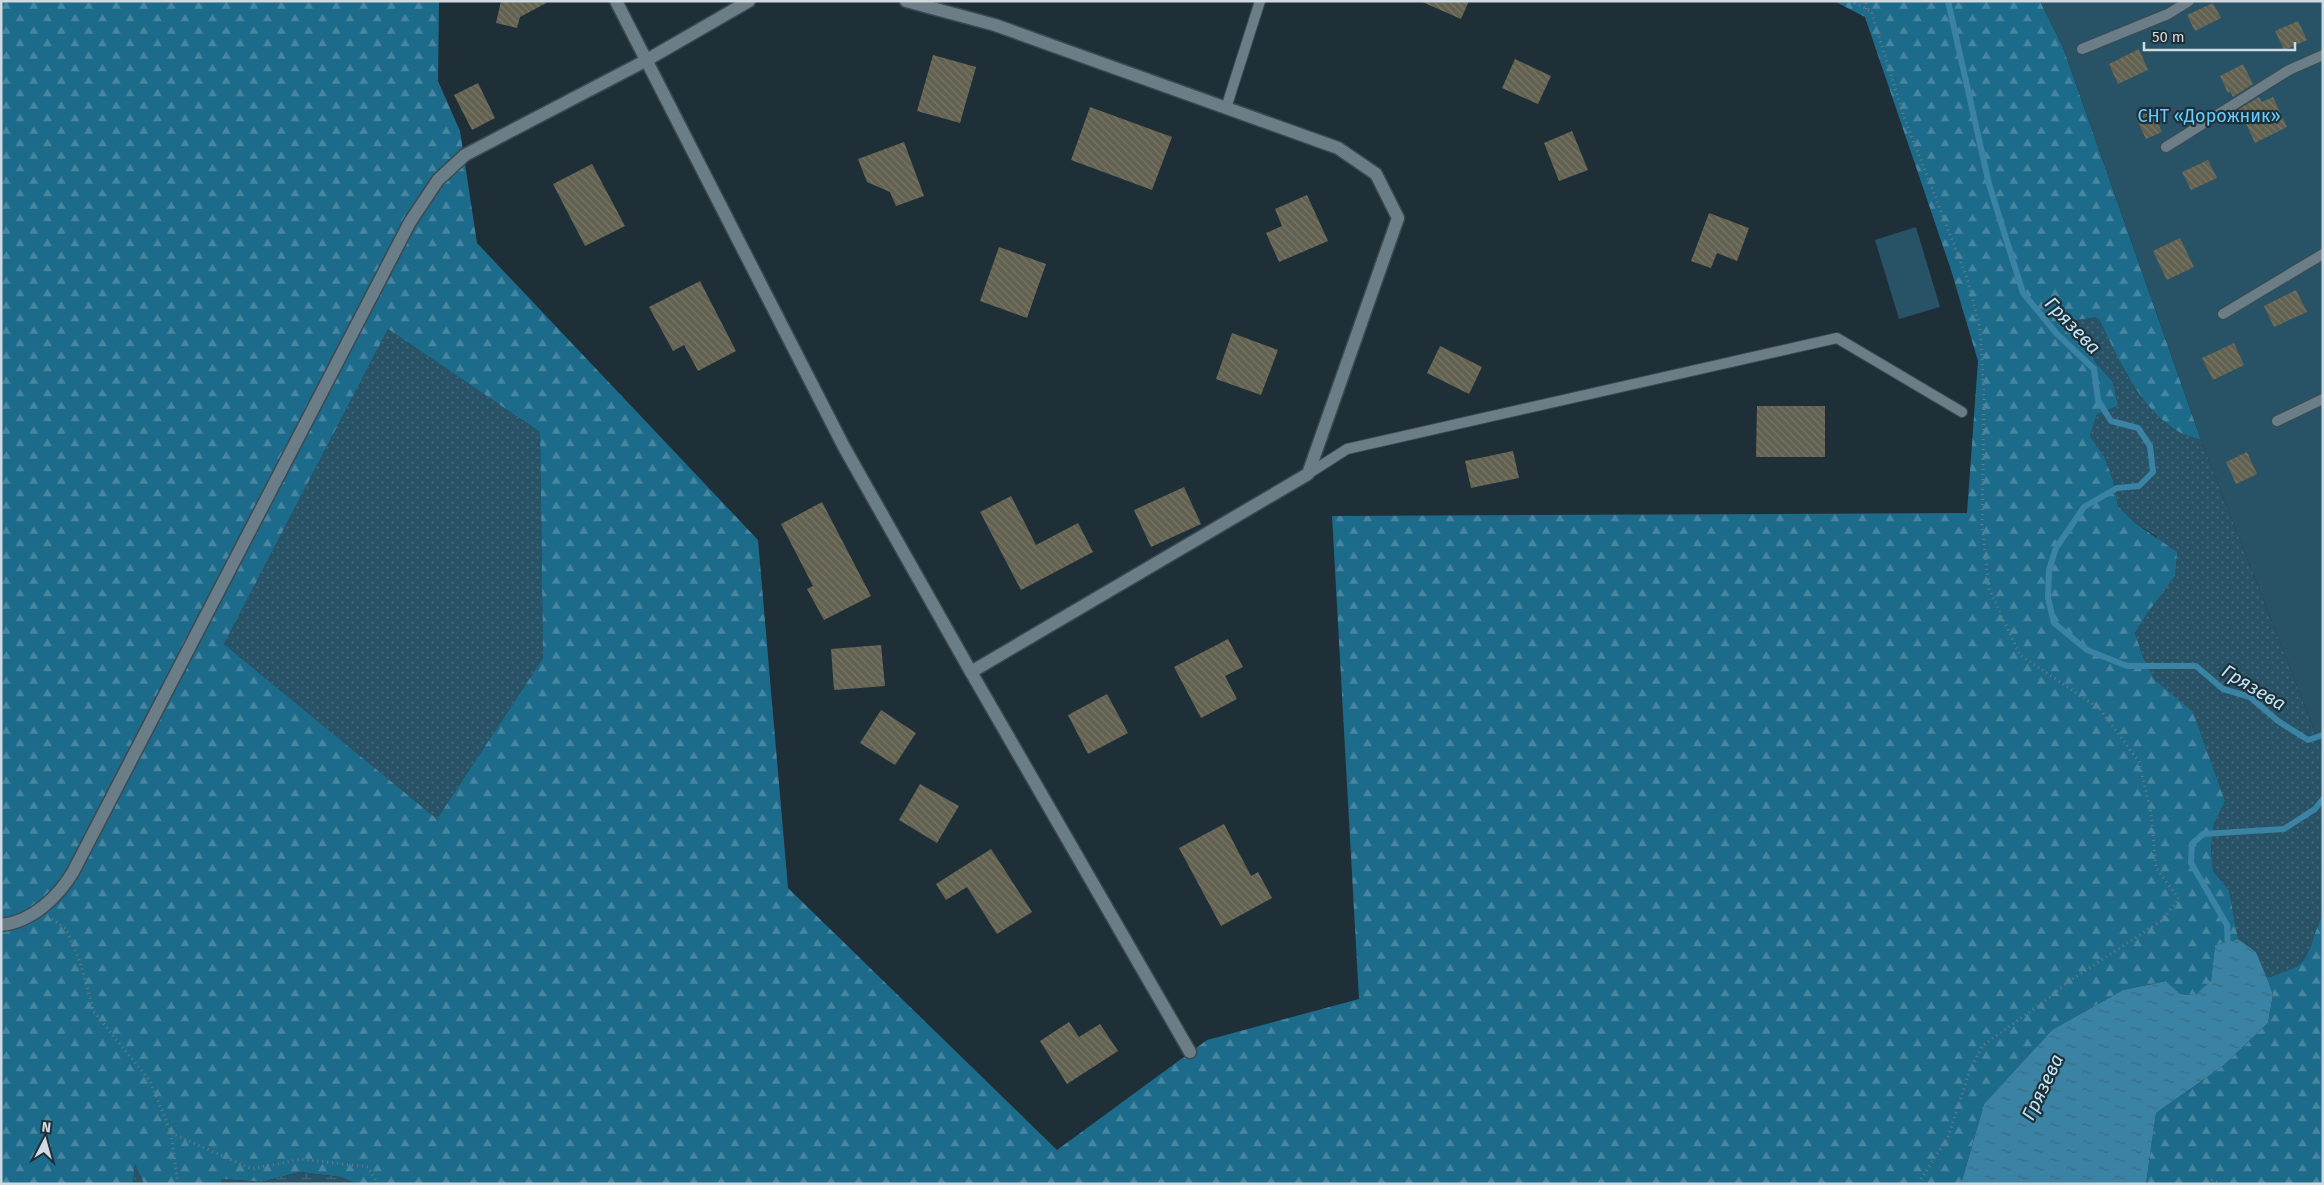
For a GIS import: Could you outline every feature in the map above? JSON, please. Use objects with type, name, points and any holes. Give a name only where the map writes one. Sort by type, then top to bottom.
[{"type":"street","points":[[616,1],[844,447],[1190,1052]]},
{"type":"street","points":[[1,925],[22,920],[52,900],[61,892],[73,872],[410,222],[438,180],[465,155],[645,61],[748,1]]},
{"type":"street","points":[[906,1],[995,25],[1338,148],[1376,174],[1398,218],[1308,474],[971,672]]},
{"type":"lane","points":[[1226,108],[1260,1]]},
{"type":"lane","points":[[2082,49],[2168,14],[2189,1]]},
{"type":"lane","points":[[2166,147],[2289,70],[2323,55]]},
{"type":"lane","points":[[2223,314],[2323,254]]},
{"type":"lane","points":[[1308,474],[1347,449],[1837,338],[1962,412]]},
{"type":"lane","points":[[2277,421],[2323,399]]},
{"type":"path","points":[[1850,1],[1870,11],[1904,117],[1968,278],[1980,328],[1984,396],[1982,526],[1989,589],[2020,655],[2100,709],[2139,762],[2151,814],[2156,868],[2179,899],[2161,921],[2068,982],[1982,1046],[1968,1073],[1948,1137],[1918,1184]]},
{"type":"path","points":[[1866,1],[1866,9]]},
{"type":"path","points":[[58,924],[66,928],[80,962],[94,1012],[150,1081],[170,1133],[178,1184]]},
{"type":"path","points":[[170,1133],[252,1169],[302,1159],[368,1167],[378,1184]]},
{"type":"path","points":[[2202,1184],[2212,1180],[2220,1184]]},
{"type":"green space","points":[[1,1],[439,1],[438,81],[460,131],[477,243],[758,540],[788,888],[1057,1150],[1207,1040],[1359,999],[1332,516],[1967,513],[1978,361],[1951,270],[1865,17],[1834,1],[2040,1],[2063,47],[2201,440],[2185,435],[2162,420],[2139,394],[2121,364],[2098,317],[2076,320],[2095,362],[2113,382],[2118,406],[2097,414],[2090,436],[2104,456],[2113,480],[2118,506],[2135,523],[2177,552],[2175,576],[2135,633],[2143,657],[2155,680],[2193,712],[2225,801],[2214,824],[2211,849],[2213,871],[2229,890],[2238,939],[2215,945],[2211,982],[2195,995],[2180,994],[2166,981],[2123,990],[2052,1030],[1984,1104],[1961,1184],[357,1184],[340,1177],[300,1172],[262,1182],[222,1179],[221,1184],[144,1184],[135,1165],[133,1184],[1,1184]],"holes":[[[388,329],[540,432],[543,658],[437,819],[224,644]]]},
{"type":"green space","name":"СНТ «Дорожник»","points":[[2040,1],[2323,1],[2323,752],[2201,440],[2063,47]]},
{"type":"green space","points":[[1916,227],[1940,307],[1899,319],[1875,240]]},
{"type":"green space","points":[[2098,317],[2128,377],[2176,430],[2201,440],[2323,752],[2323,915],[2306,957],[2302,962],[2297,966],[2267,978],[2256,952],[2238,939],[2229,890],[2213,871],[2211,849],[2214,824],[2225,801],[2193,713],[2155,680],[2143,657],[2135,633],[2148,612],[2157,537],[2135,523],[2118,506],[2113,480],[2104,456],[2090,436],[2097,414],[2118,406],[2113,382],[2095,362],[2076,320]]},
{"type":"green space","points":[[388,329],[540,432],[543,658],[437,819],[224,644]]},
{"type":"green space","points":[[2323,915],[2323,1184],[2146,1184],[2156,1113],[2223,1066],[2268,1023],[2273,995],[2267,978],[2297,966],[2302,962],[2306,957]]},
{"type":"green space","points":[[135,1164],[144,1184],[133,1184]]},
{"type":"green space","points":[[300,1172],[340,1177],[357,1184],[221,1184],[222,1179],[262,1182]]},
{"type":"water","points":[[2238,939],[2256,952],[2267,978],[2273,995],[2268,1023],[2223,1066],[2156,1113],[2146,1184],[1961,1184],[1984,1104],[2052,1030],[2123,990],[2166,981],[2180,994],[2195,995],[2211,981],[2215,945]]},
{"type":"building","points":[[501,1],[550,1],[520,17],[517,28],[496,23]]},
{"type":"building","points":[[1420,1],[1469,1],[1461,19]]},
{"type":"building","points":[[2213,3],[2221,18],[2195,31],[2187,15]]},
{"type":"building","points":[[2298,21],[2307,40],[2284,50],[2275,31]]},
{"type":"building","points":[[2139,49],[2148,70],[2118,84],[2109,64]]},
{"type":"building","points":[[933,55],[976,67],[960,123],[917,111]]},
{"type":"building","points":[[1515,59],[1551,76],[1538,104],[1502,88]]},
{"type":"building","points":[[2243,64],[2253,84],[2233,97],[2230,91],[2228,93],[2220,76]]},
{"type":"building","points":[[478,83],[495,118],[472,130],[454,95]]},
{"type":"building","points":[[2259,97],[2262,102],[2273,97],[2287,127],[2255,143],[2239,109]]},
{"type":"building","points":[[1090,107],[1172,137],[1152,190],[1071,160]]},
{"type":"building","points":[[2152,111],[2162,132],[2146,139],[2136,118]]},
{"type":"building","points":[[1572,131],[1588,170],[1559,181],[1544,143]]},
{"type":"building","points":[[904,142],[924,196],[896,206],[890,192],[867,182],[858,159]]},
{"type":"building","points":[[2208,160],[2217,178],[2191,190],[2182,172]]},
{"type":"building","points":[[592,164],[625,226],[585,246],[553,184]]},
{"type":"building","points":[[1307,195],[1328,241],[1279,262],[1266,233],[1282,226],[1275,209]]},
{"type":"building","points":[[1709,213],[1749,228],[1737,261],[1717,253],[1711,268],[1691,261]]},
{"type":"building","points":[[2180,238],[2194,267],[2167,280],[2153,251]]},
{"type":"building","points":[[999,247],[1046,264],[1027,318],[980,301]]},
{"type":"building","points":[[700,281],[736,351],[698,371],[684,345],[673,351],[649,307]]},
{"type":"building","points":[[2296,290],[2307,312],[2274,327],[2264,306]]},
{"type":"building","points":[[1232,333],[1278,350],[1261,395],[1216,379]]},
{"type":"building","points":[[2234,343],[2244,365],[2213,380],[2202,358]]},
{"type":"building","points":[[1440,346],[1482,367],[1469,394],[1427,373]]},
{"type":"building","points":[[1757,406],[1825,406],[1825,457],[1756,457]]},
{"type":"building","points":[[1513,451],[1519,478],[1471,488],[1465,461]]},
{"type":"building","points":[[2247,452],[2257,474],[2236,484],[2226,462]]},
{"type":"building","points":[[1184,487],[1201,524],[1151,547],[1134,510]]},
{"type":"building","points":[[1011,496],[1036,545],[1078,523],[1093,552],[1021,590],[980,512]]},
{"type":"building","points":[[822,502],[871,596],[824,620],[807,589],[813,586],[781,524]]},
{"type":"building","points":[[1228,639],[1243,667],[1225,676],[1237,699],[1201,718],[1174,667]]},
{"type":"building","points":[[881,645],[885,686],[834,690],[831,649]]},
{"type":"building","points":[[1107,694],[1128,733],[1088,754],[1068,715]]},
{"type":"building","points":[[881,710],[916,733],[895,765],[860,743]]},
{"type":"building","points":[[920,784],[959,806],[937,843],[899,820]]},
{"type":"building","points":[[1224,824],[1251,876],[1258,872],[1272,898],[1221,926],[1179,848]]},
{"type":"building","points":[[991,849],[1032,912],[997,934],[967,887],[946,900],[936,884]]},
{"type":"building","points":[[1069,1022],[1079,1037],[1100,1024],[1118,1051],[1067,1084],[1040,1041]]},
{"type":"waterway","name":"Грязева","points":[[1948,1],[1989,184],[2023,293],[2057,334],[2094,369],[2098,400],[2111,421],[2138,428],[2150,446],[2153,472],[2139,486],[2117,488],[2084,507],[2056,548],[2049,570],[2048,598],[2054,623],[2087,650],[2127,666],[2196,666],[2223,689],[2250,697],[2278,721],[2308,740],[2323,735]]},
{"type":"waterway","name":"Грязева","points":[[2228,950],[2227,925],[2191,863],[2192,844],[2203,834],[2284,829],[2315,809],[2323,799]]}]
